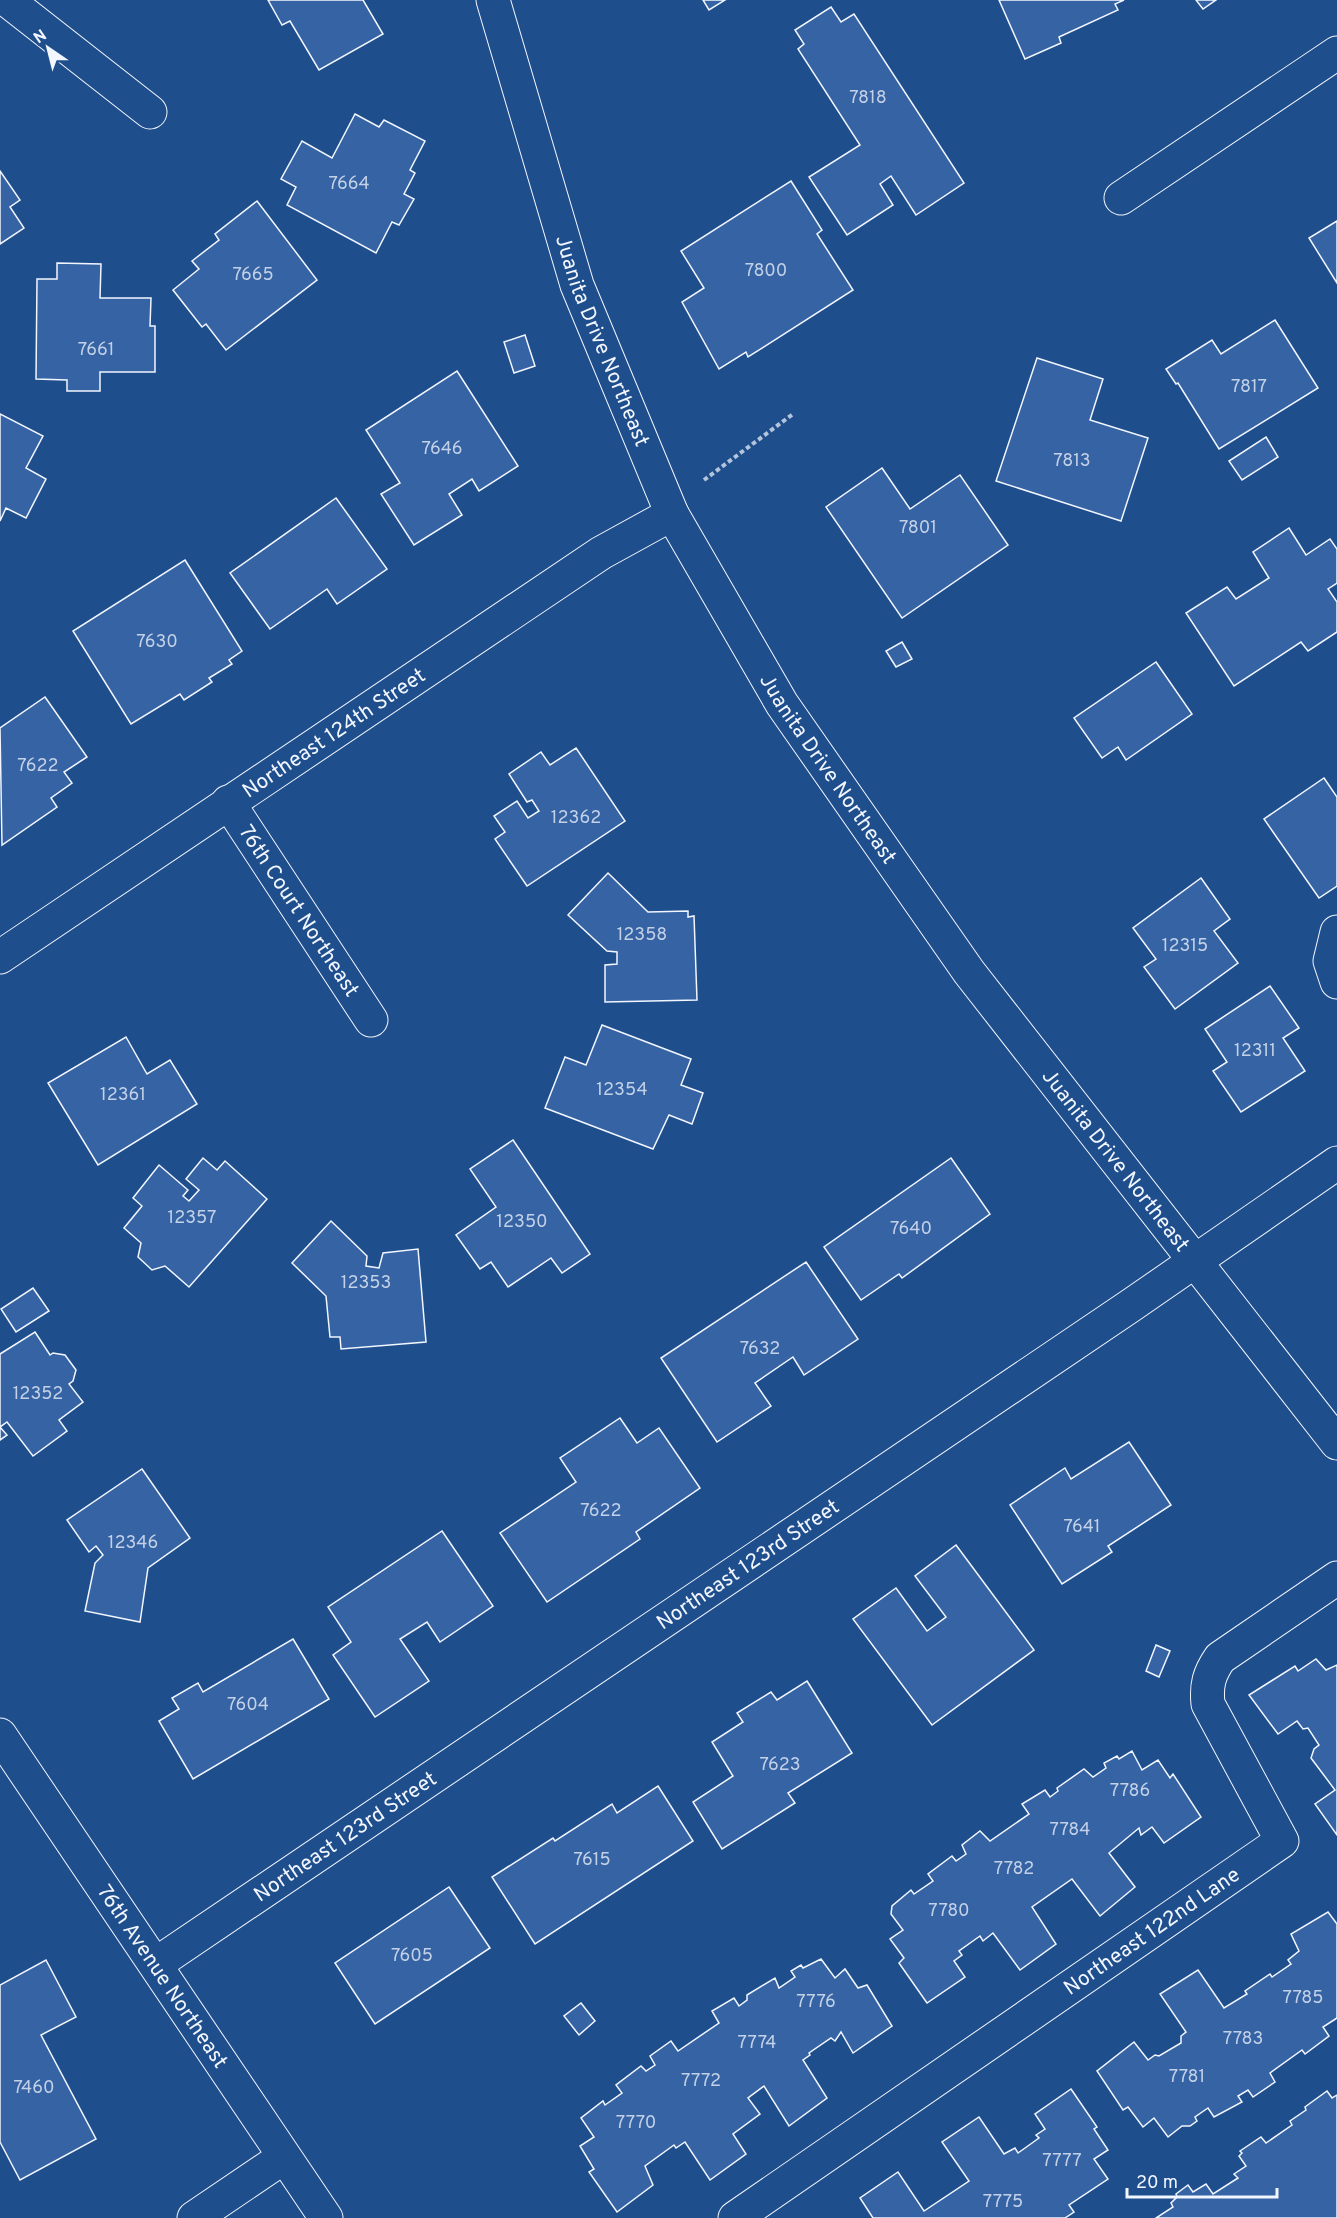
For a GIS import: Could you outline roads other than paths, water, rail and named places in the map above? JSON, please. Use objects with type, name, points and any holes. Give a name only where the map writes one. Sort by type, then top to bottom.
[{"type":"street","points":[[7,0],[150,112]]},
{"type":"street","name":"Juanita Drive Northeast","points":[[493,0],[577,285],[672,514],[782,704],[969,972],[1337,1443]]},
{"type":"street","points":[[1121,198],[1337,53]]},
{"type":"street","name":"Northeast 124th Street","points":[[0,957],[601,553],[672,514]]},
{"type":"street","name":"76th Court Northeast","points":[[228,802],[371,1020]]},
{"type":"street","points":[[1335,941],[1330,960],[1337,982]]},
{"type":"street","name":"Northeast 123rd Street","points":[[156,1964],[1337,1163]]},
{"type":"street","name":"Northeast 122nd Lane","points":[[735,2218],[1282,1841],[1208,1704],[1206,1688],[1210,1673],[1220,1658],[1337,1578]]},
{"type":"street","name":"76th Avenue Northeast","points":[[0,1736],[326,2218]]},
{"type":"street","points":[[194,2218],[284,2157]]}]
